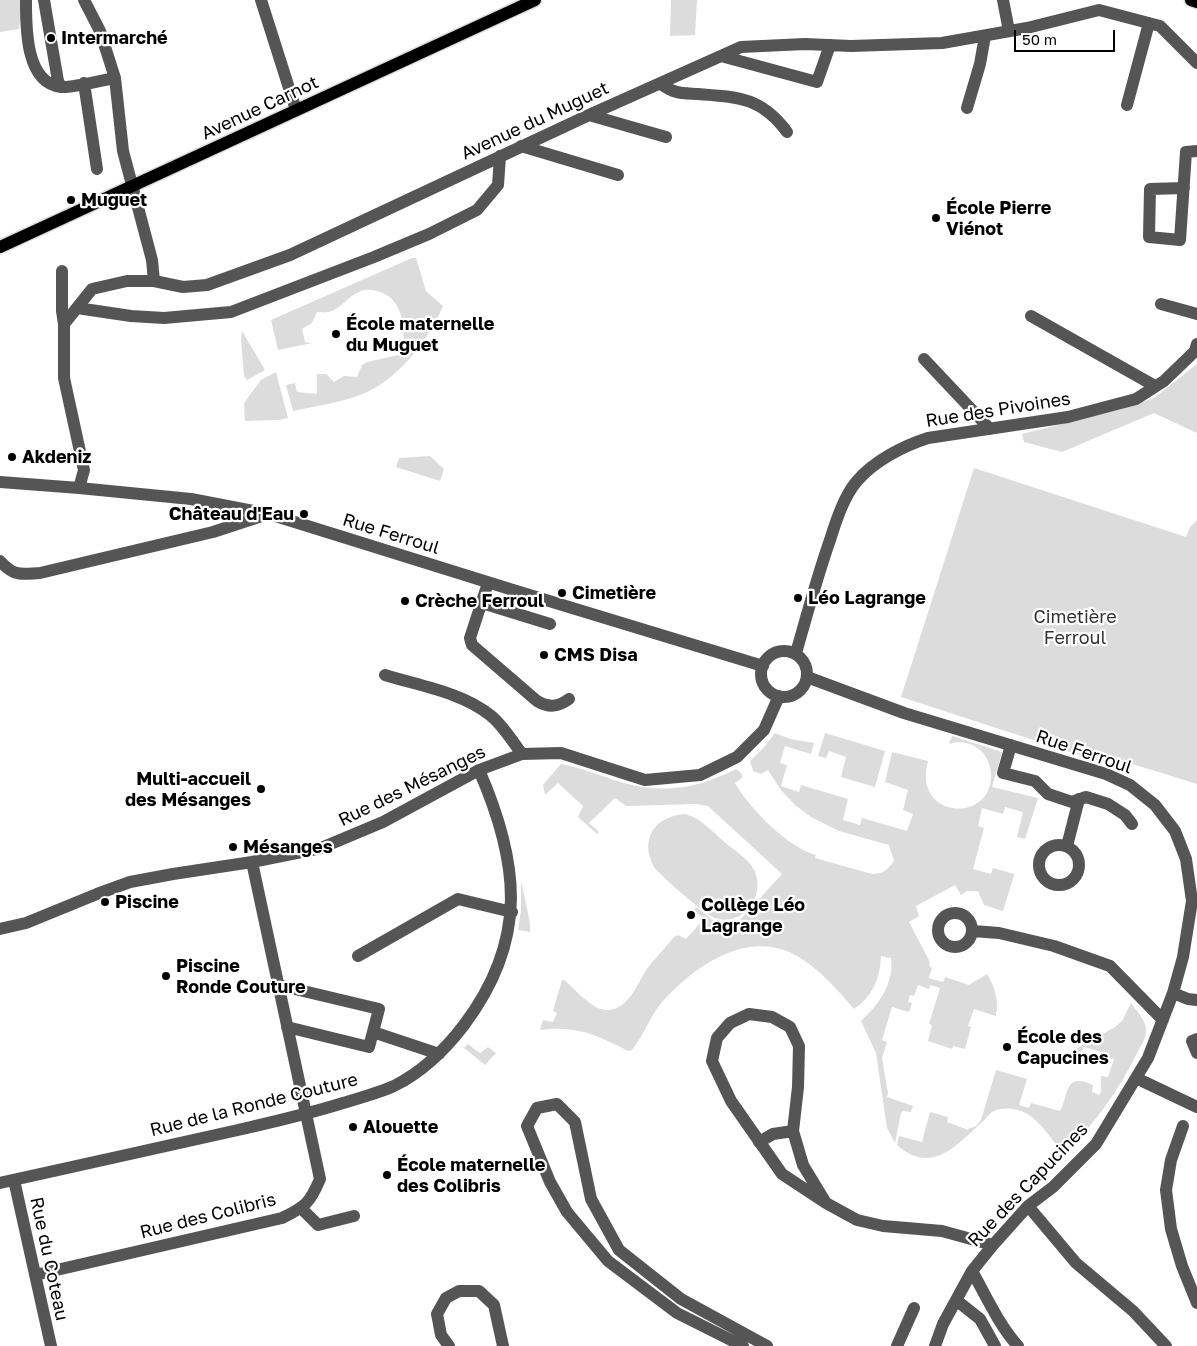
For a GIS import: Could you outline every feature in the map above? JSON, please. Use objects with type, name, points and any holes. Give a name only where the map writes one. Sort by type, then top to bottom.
[{"type":"main road","name":"Avenue Carnot","points":[[0,247],[535,0]]},
{"type":"main road","points":[[1191,0],[1197,2]]},
{"type":"street","points":[[26,0],[28,45],[33,62],[50,84],[62,87],[115,78]]},
{"type":"street","points":[[44,0],[58,81],[62,87]]},
{"type":"street","points":[[84,0],[100,31],[115,78],[123,151],[152,260],[154,281]]},
{"type":"street","points":[[261,0],[296,110]]},
{"type":"street","points":[[1003,0],[1009,31]]},
{"type":"street","name":"Avenue du Muguet","points":[[64,324],[92,289],[127,281],[154,281],[183,287],[207,285],[290,255],[521,146],[741,47],[805,44],[851,46],[942,43],[1009,31],[1099,10],[1160,26],[1197,63]]},
{"type":"street","points":[[1127,104],[1149,23]]},
{"type":"street","points":[[968,108],[980,64],[985,36]]},
{"type":"street","points":[[721,56],[817,82],[830,44]]},
{"type":"street","points":[[84,83],[97,169]]},
{"type":"street","points":[[661,84],[673,92],[740,98],[764,108],[787,132]]},
{"type":"street","points":[[589,115],[666,137]]},
{"type":"street","points":[[521,146],[618,174]]},
{"type":"street","points":[[1184,188],[1150,189],[1148,237],[1180,240],[1184,188],[1186,152],[1197,151]]},
{"type":"street","points":[[77,308],[131,316],[164,318],[231,312],[374,257],[429,234],[477,210],[498,185],[500,156]]},
{"type":"street","points":[[62,271],[64,378],[84,470],[79,488]]},
{"type":"street","points":[[1161,304],[1197,314]]},
{"type":"street","points":[[1031,316],[1155,386]]},
{"type":"street","name":"Rue des Pivoines","points":[[796,653],[815,583],[839,512],[856,481],[886,456],[914,442],[942,435],[1068,417],[1136,399],[1164,381],[1195,351],[1197,344]]},
{"type":"street","points":[[924,359],[990,429]]},
{"type":"street","name":"Rue Ferroul","points":[[0,482],[190,500],[269,514],[488,583],[763,666]]},
{"type":"street","points":[[0,562],[17,574],[40,573],[213,532],[269,514]]},
{"type":"street","points":[[488,583],[470,638],[472,645],[537,701],[546,706],[561,705],[569,699]]},
{"type":"street","points":[[482,603],[550,624]]},
{"type":"street","points":[[781,651],[796,653],[806,667],[807,677],[802,689],[788,697],[778,696],[766,688],[761,674],[763,666],[773,654],[781,651]]},
{"type":"street","points":[[385,676],[464,699],[490,715],[503,728],[522,754]]},
{"type":"street","name":"Rue Ferroul","points":[[807,677],[904,712],[1106,774],[1130,785],[1155,805],[1175,831],[1186,859],[1192,901],[1183,957],[1173,993]]},
{"type":"street","name":"Rue des Mésanges","points":[[0,928],[26,923],[130,882],[252,862],[321,848],[383,822],[479,770],[522,754],[560,754],[645,780],[700,775],[737,757],[764,730],[778,696]]},
{"type":"street","points":[[1011,745],[1003,773],[1035,781],[1048,794],[1072,802],[1086,797],[1108,804],[1125,815],[1132,824]]},
{"type":"street","name":"Rue de la Ronde Couture","points":[[0,1183],[306,1114],[361,1098],[395,1086],[439,1054],[472,1014],[493,980],[504,950],[512,912],[511,880],[502,833],[479,770]]},
{"type":"street","points":[[1067,846],[1080,799]]},
{"type":"street","name":"Rue des Colibris","points":[[35,1275],[282,1218],[302,1209],[313,1195],[320,1179],[252,862]]},
{"type":"street","points":[[358,956],[458,899],[512,912]]},
{"type":"street","points":[[973,931],[999,932],[1054,946],[1110,966],[1163,1020]]},
{"type":"street","points":[[278,985],[379,1009],[369,1047],[287,1027]]},
{"type":"street","points":[[1173,993],[1188,999],[1197,1000]]},
{"type":"street","name":"Rue des Capucines","points":[[935,1346],[943,1324],[972,1271],[993,1244],[1028,1206],[1053,1187],[1096,1144],[1148,1058],[1173,993]]},
{"type":"street","points":[[826,1204],[803,1165],[792,1131],[798,1087],[799,1046],[790,1027],[772,1017],[749,1014],[730,1023],[717,1038],[712,1061],[731,1101],[782,1174],[826,1204],[856,1220],[883,1226],[942,1231],[993,1244]]},
{"type":"street","points":[[373,1032],[439,1054]]},
{"type":"street","points":[[1197,1039],[1192,1041],[1197,1053]]},
{"type":"street","points":[[1136,1078],[1197,1106]]},
{"type":"street","points":[[742,1346],[677,1313],[608,1261],[589,1240],[567,1212],[550,1182],[528,1126],[537,1108],[557,1104],[575,1122],[591,1199],[619,1250],[681,1299],[767,1346]]},
{"type":"street","points":[[1183,1126],[1171,1160],[1166,1190],[1171,1229],[1182,1266],[1197,1302]]},
{"type":"street","points":[[759,1142],[774,1134],[792,1131]]},
{"type":"street","name":"Rue du Coteau","points":[[14,1180],[51,1346]]},
{"type":"street","points":[[1028,1206],[1076,1263],[1133,1311],[1166,1346]]},
{"type":"street","points":[[302,1209],[318,1225],[354,1216]]},
{"type":"street","points":[[589,1240],[605,1223]]},
{"type":"street","points":[[608,1261],[619,1250]]},
{"type":"street","points":[[972,1271],[1018,1346]]},
{"type":"street","points":[[449,1346],[441,1334],[438,1314],[446,1298],[459,1291],[479,1291],[494,1305],[503,1346]]},
{"type":"street","points":[[956,1300],[980,1319],[996,1346]]},
{"type":"street","points":[[897,1346],[914,1308]]},
{"type":"green space","points":[[0,0],[22,0],[19,29],[0,32]]},
{"type":"green space","points":[[671,0],[697,0],[695,35],[670,36]]},
{"type":"green space","points":[[412,258],[416,258],[426,291],[443,306],[420,346],[398,370],[373,389],[344,400],[293,411],[286,385],[295,383],[297,392],[317,394],[317,374],[326,374],[334,382],[344,376],[357,377],[362,365],[367,362],[403,354],[404,335],[401,316],[393,300],[386,295],[375,291],[363,290],[333,310],[317,312],[312,323],[302,329],[305,342],[312,343],[278,350],[271,320]]},
{"type":"green space","points":[[242,331],[265,370],[247,380],[244,376]]},
{"type":"green space","points":[[1197,364],[1197,433],[1154,413],[1062,452],[1024,442],[1022,434],[1122,409],[1154,398]]},
{"type":"green space","points":[[276,372],[288,418],[245,421],[244,403],[261,380]]},
{"type":"green space","points":[[430,456],[444,469],[440,481],[396,467],[399,458]]},
{"type":"green space","name":"Cimetière Ferroul","points":[[974,468],[1186,537],[1190,527],[1197,520],[1197,784],[1110,757],[1107,764],[901,697]]},
{"type":"green space","points":[[775,733],[790,739],[814,743],[811,754],[785,746],[780,763],[787,765],[781,786],[799,792],[801,785],[848,799],[843,820],[860,825],[862,818],[907,831],[913,814],[903,810],[908,790],[885,782],[892,752],[928,761],[926,780],[931,795],[941,804],[954,808],[967,808],[979,802],[988,792],[991,776],[989,762],[978,748],[970,744],[962,742],[949,744],[952,736],[1002,752],[992,787],[1038,798],[1025,839],[1017,837],[1023,812],[1005,807],[1003,814],[982,808],[978,826],[984,828],[973,869],[991,874],[993,868],[1014,874],[1015,872],[1003,911],[984,905],[978,891],[967,891],[961,895],[955,885],[916,906],[919,916],[909,922],[932,968],[929,978],[943,982],[945,977],[969,985],[987,974],[996,994],[997,1010],[996,1016],[974,1009],[968,1026],[971,1027],[965,1049],[953,1046],[952,1049],[928,1041],[932,1025],[929,1024],[940,988],[930,985],[929,989],[918,985],[914,996],[910,995],[908,1002],[912,1003],[909,1012],[892,1007],[882,1040],[887,1042],[882,1058],[888,1093],[887,1097],[913,1106],[911,1112],[903,1111],[901,1113],[895,1143],[887,1128],[876,1053],[861,1021],[880,1000],[888,985],[891,958],[881,956],[879,972],[871,992],[854,1009],[807,962],[780,949],[762,946],[743,948],[724,954],[690,975],[662,1002],[632,1050],[628,1051],[606,1040],[576,1030],[540,1030],[543,1020],[553,1022],[557,1013],[553,1011],[562,980],[596,1007],[610,1010],[618,1007],[631,996],[649,966],[674,937],[678,935],[686,939],[704,919],[694,910],[696,908],[728,933],[782,874],[708,806],[696,804],[626,806],[615,798],[589,823],[599,832],[597,834],[578,817],[583,806],[558,783],[545,795],[543,785],[561,764],[624,783],[654,788],[695,785],[736,769],[742,774],[742,778],[735,783],[750,804],[782,836],[805,851],[816,855],[815,858],[872,874],[884,871],[894,861],[889,845],[839,831],[811,817],[795,805],[781,790],[768,770],[761,774],[753,771],[750,761]]},
{"type":"green space","points":[[825,733],[885,751],[875,787],[841,777],[846,757],[829,751],[826,758],[818,756]]},
{"type":"green space","points":[[685,814],[696,818],[705,825],[753,867],[757,891],[754,900],[743,914],[725,920],[715,918],[683,895],[654,867],[648,847],[649,838],[653,831],[665,819]]},
{"type":"green space","points":[[521,881],[529,916],[530,932],[518,930],[521,910]]},
{"type":"green space","points":[[1131,1003],[1142,1017],[1145,1025],[1146,1033],[1144,1039],[1113,1095],[1095,1120],[1064,1155],[1034,1119],[1025,1113],[1011,1109],[1001,1109],[992,1112],[962,1141],[932,1158],[921,1158],[909,1154],[897,1145],[899,1136],[922,1142],[930,1112],[948,1117],[947,1122],[968,1130],[976,1126],[981,1120],[996,1070],[1027,1079],[1019,1105],[1029,1108],[1031,1103],[1060,1111],[1069,1088],[1076,1081],[1093,1085],[1092,1092],[1099,1095],[1101,1092],[1101,1076],[1108,1077],[1114,1059],[1100,1055],[1101,1052],[1084,1047],[1081,1053],[1072,1051],[1115,1027],[1122,1021]]},
{"type":"green space","points":[[468,1044],[480,1053],[488,1047],[496,1053],[485,1065],[464,1048]]},
{"type":"place","name":"Intermarché","points":[[51,38]]},
{"type":"place","name":"Muguet","points":[[71,200]]},
{"type":"place","name":"École Pierre Viénot","points":[[936,218]]},
{"type":"place","name":"École maternelle du Muguet","points":[[336,334]]},
{"type":"place","name":"Akdeniz","points":[[12,457]]},
{"type":"place","name":"Château d'Eau","points":[[304,514]]},
{"type":"place","name":"Cimetière","points":[[562,593]]},
{"type":"place","name":"Léo Lagrange","points":[[798,598]]},
{"type":"place","name":"Crèche Ferroul","points":[[405,601]]},
{"type":"place","name":"CMS Disa","points":[[544,655]]},
{"type":"place","name":"Multi-accueil des Mésanges","points":[[261,789]]},
{"type":"place","name":"Mésanges","points":[[233,847]]},
{"type":"place","name":"Piscine","points":[[105,902]]},
{"type":"place","name":"Collège Léo Lagrange","points":[[691,915]]},
{"type":"place","name":"Piscine Ronde Couture","points":[[166,976]]},
{"type":"place","name":"École des Capucines","points":[[1007,1047]]},
{"type":"place","name":"Alouette","points":[[353,1127]]},
{"type":"place","name":"École maternelle des Colibris","points":[[387,1175]]}]
